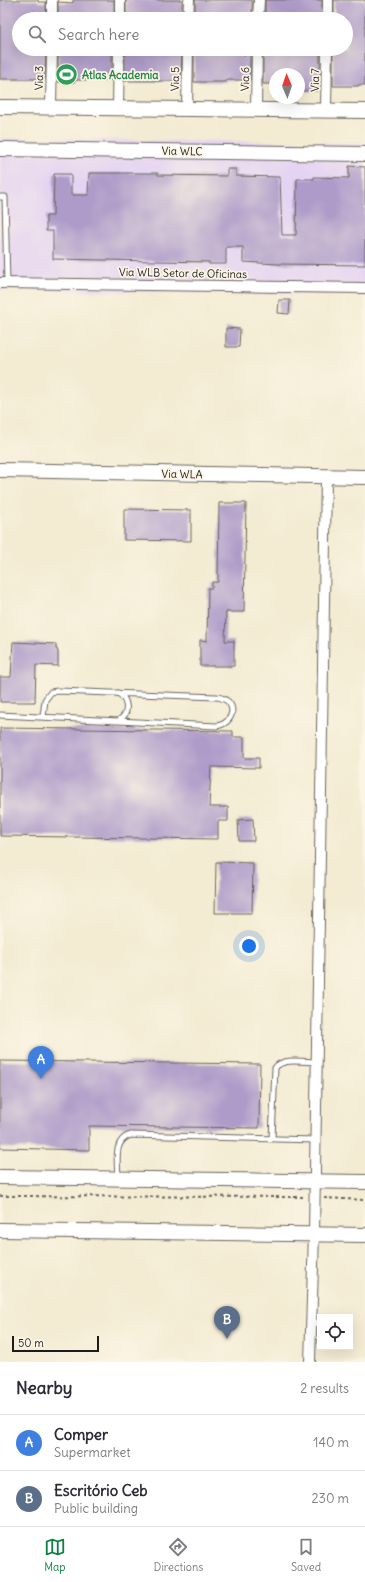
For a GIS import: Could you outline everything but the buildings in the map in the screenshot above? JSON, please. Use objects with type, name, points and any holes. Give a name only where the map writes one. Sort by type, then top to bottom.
[{"type":"street","points":[[52,0],[52,12]]},
{"type":"street","points":[[120,0],[120,12]]},
{"type":"street","points":[[188,12],[189,0]]},
{"type":"street","points":[[258,0],[258,12]]},
{"type":"street","points":[[328,0],[328,12]]},
{"type":"street","name":"Via 3","points":[[51,107],[52,56]]},
{"type":"street","points":[[118,108],[119,56]]},
{"type":"street","name":"Via 5","points":[[187,109],[188,56]]},
{"type":"street","name":"Via 6","points":[[256,110],[258,56]]},
{"type":"street","name":"Via 7","points":[[326,111],[327,56]]},
{"type":"street","points":[[0,107],[365,111]]},
{"type":"street","name":"Via WLC","points":[[0,149],[365,154]]},
{"type":"street","name":"Via WLB Setor de Oficinas","points":[[4,283],[365,288]]},
{"type":"street","name":"Via WLA","points":[[0,470],[365,477]]},
{"type":"street","points":[[310,1362],[315,1198],[326,477]]},
{"type":"street","points":[[0,1177],[365,1182]]},
{"type":"street","points":[[0,1230],[365,1235]]},
{"type":"lane","points":[[0,198],[5,197],[3,226],[4,283]]},
{"type":"lane","points":[[0,715],[43,717],[118,720],[221,725],[231,717],[232,709],[230,702],[225,698],[58,690],[51,692],[45,700],[43,717]]},
{"type":"lane","points":[[118,693],[123,696],[126,703],[126,713],[118,720]]},
{"type":"lane","points":[[272,1139],[275,1068],[277,1064],[286,1062],[317,1062]]},
{"type":"lane","points":[[118,1179],[119,1145],[122,1140],[131,1135],[315,1140]]},
{"type":"path","points":[[0,1196],[315,1198],[365,1200]]},
{"type":"shaded area","points":[[0,138],[365,143],[365,295],[0,290]]},
{"type":"place","name":"Atlas Academia","points":[[66,75]]},
{"type":"place","name":"Comper","points":[[41,1079]]},
{"type":"place","name":"Escritório Ceb","points":[[227,1339]]}]
